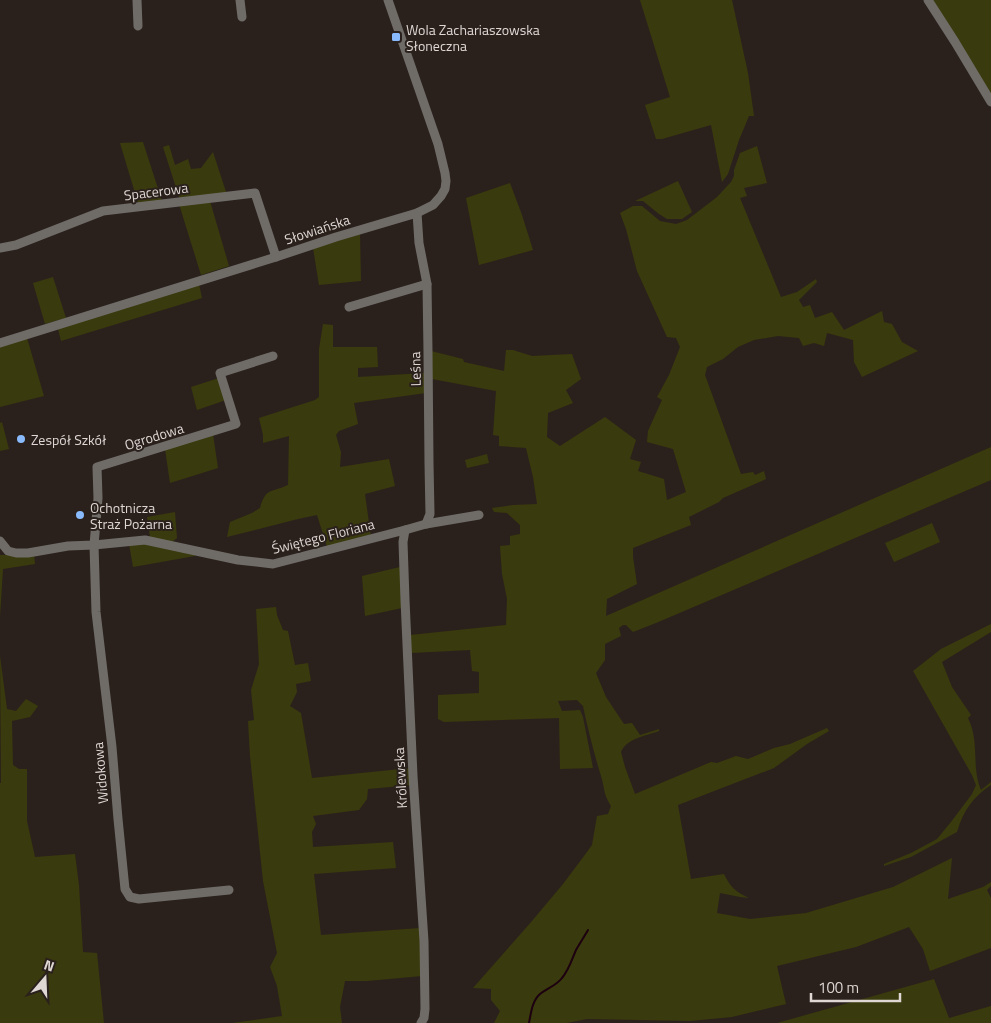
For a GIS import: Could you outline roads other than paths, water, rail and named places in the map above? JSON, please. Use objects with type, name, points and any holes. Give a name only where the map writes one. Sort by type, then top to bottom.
[{"type":"street","points":[[137,0],[138,26]]},
{"type":"street","points":[[240,0],[242,17]]},
{"type":"street","name":"Słowiańska","points":[[0,343],[417,213],[433,205],[445,189],[445,173],[438,144],[388,0]]},
{"type":"street","points":[[928,0],[991,102]]},
{"type":"street","name":"Spacerowa","points":[[0,248],[16,245],[103,211],[255,193],[276,257]]},
{"type":"street","name":"Leśna","points":[[417,213],[426,284],[429,378],[430,514],[426,524]]},
{"type":"street","points":[[349,307],[426,284]]},
{"type":"street","name":"Ogrodowa","points":[[94,545],[98,498],[97,467],[236,424],[220,373],[273,356]]},
{"type":"street","name":"Świętego Floriana","points":[[0,541],[3,550],[22,553],[68,546],[145,540],[238,560],[273,564],[426,524],[479,515]]},
{"type":"street","name":"Królewska","points":[[404,530],[405,600],[413,776],[424,940],[424,1018],[421,1023]]},
{"type":"street","name":"Widokowa","points":[[94,545],[96,612],[112,746],[125,889],[130,897],[140,899],[229,890]]},
{"type":"waterway","points":[[529,1023],[535,1000],[540,994],[560,981],[588,930]]},
{"type":"place","name":"Wola Zachariaszowska Słoneczna","points":[[396,37]]},
{"type":"place","name":"Zespół Szkół","points":[[21,439]]},
{"type":"place","name":"Ochotnicza Straż Pożarna","points":[[80,515]]}]
